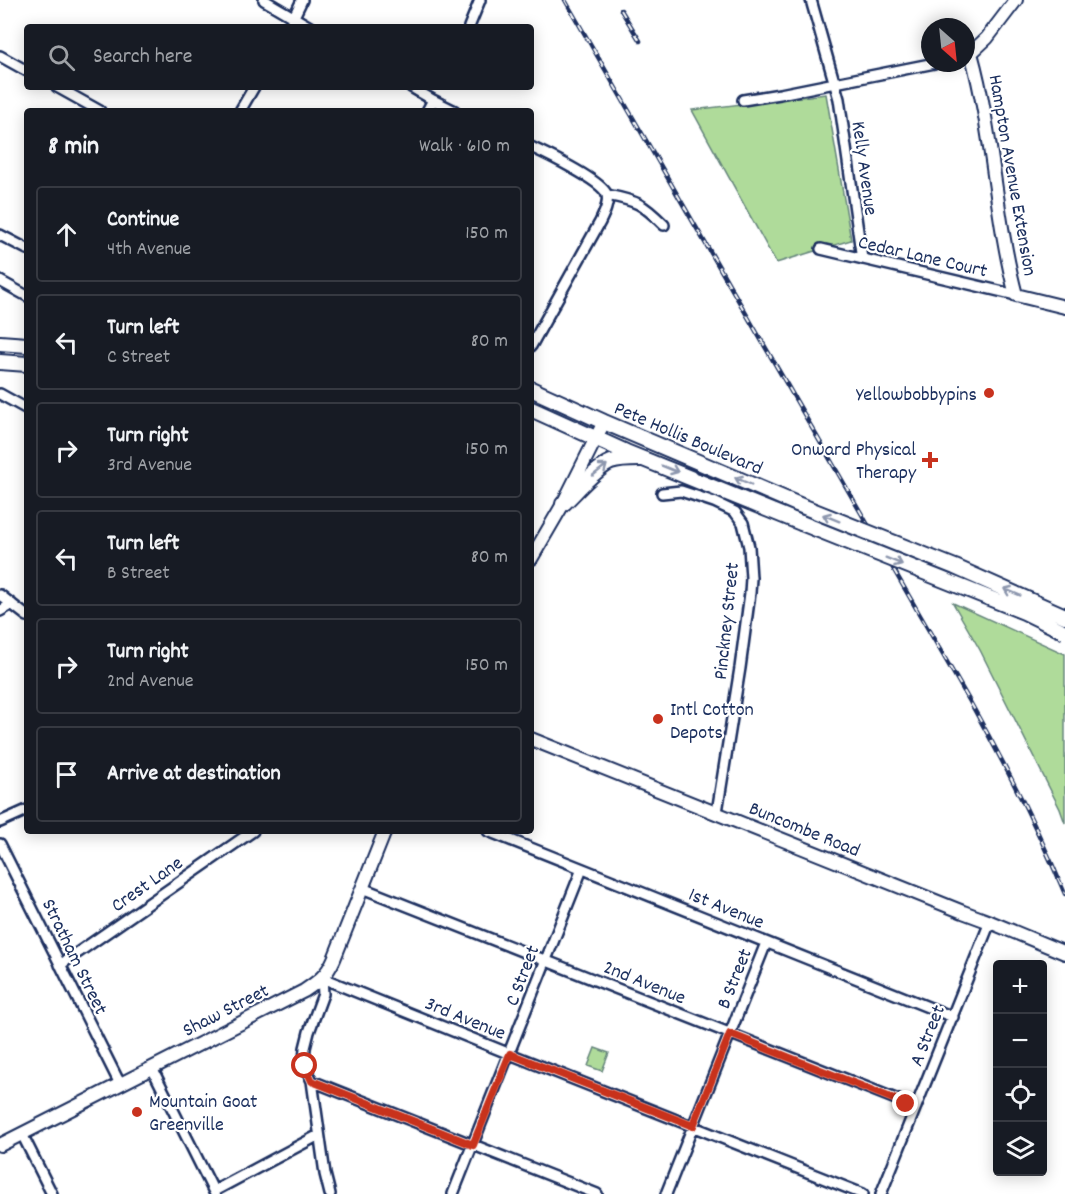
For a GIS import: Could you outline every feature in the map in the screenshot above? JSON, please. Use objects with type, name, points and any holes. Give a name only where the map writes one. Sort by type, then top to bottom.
[{"type":"main road","points":[[0,343],[24,345]]},
{"type":"main road","points":[[0,362],[24,364]]},
{"type":"main road","name":"Pete Hollis Boulevard","points":[[534,390],[797,504],[955,567],[1065,616]]},
{"type":"main road","name":"Pete Hollis Boulevard","points":[[534,410],[626,452],[1024,612],[1065,632]]},
{"type":"main road","points":[[563,504],[597,471],[611,462],[649,460]]},
{"type":"street","points":[[264,0],[305,24]]},
{"type":"street","points":[[291,24],[302,0]]},
{"type":"street","points":[[470,24],[480,0]]},
{"type":"street","name":"Kelly Avenue","points":[[811,0],[839,99],[862,259]]},
{"type":"street","points":[[975,48],[987,38],[1016,0]]},
{"type":"street","points":[[0,56],[24,69]]},
{"type":"street","points":[[743,100],[921,66]]},
{"type":"street","name":"Hampton Avenue Extension","points":[[974,72],[980,92],[1008,265],[1016,295],[1065,307]]},
{"type":"street","points":[[62,90],[95,108]]},
{"type":"street","points":[[242,108],[252,90]]},
{"type":"street","points":[[416,90],[449,108]]},
{"type":"street","points":[[428,108],[433,90]]},
{"type":"street","points":[[534,148],[600,185],[607,195],[607,204],[600,222],[534,341]]},
{"type":"street","points":[[607,195],[634,200],[649,209],[664,225]]},
{"type":"street","points":[[2,239],[24,248]]},
{"type":"street","name":"Cedar Lane Court","points":[[821,249],[1016,295]]},
{"type":"street","points":[[0,281],[24,294]]},
{"type":"street","points":[[0,394],[24,407]]},
{"type":"street","points":[[534,554],[563,504],[604,422]]},
{"type":"street","name":"Pinckney Street","points":[[662,493],[681,491],[735,512],[743,523],[749,547],[750,592],[717,812]]},
{"type":"street","points":[[0,594],[24,614]]},
{"type":"street","points":[[0,611],[12,604]]},
{"type":"street","name":"Buncombe Road","points":[[534,740],[1065,953]]},
{"type":"street","points":[[0,822],[24,811]]},
{"type":"street","name":"Crest Lane","points":[[60,965],[249,834]]},
{"type":"street","name":"Shaw Street","points":[[0,1145],[304,991],[322,978],[334,959],[384,834]]},
{"type":"street","name":"1st Avenue","points":[[495,834],[952,1017]]},
{"type":"street","name":"Stratham Street","points":[[0,844],[120,1084]]},
{"type":"street","name":"C Street","points":[[453,1194],[582,869]]},
{"type":"street","name":"2nd Avenue","points":[[362,888],[916,1107]]},
{"type":"street","name":"A Street","points":[[881,1194],[990,922]]},
{"type":"street","name":"B Street","points":[[666,1194],[766,943]]},
{"type":"street","points":[[322,978],[323,994],[305,1048],[305,1066],[312,1081],[327,1187],[330,1194]]},
{"type":"street","name":"3rd Avenue","points":[[322,978],[863,1194]]},
{"type":"street","points":[[152,1068],[215,1192],[319,1135]]},
{"type":"street","points":[[312,1081],[597,1194]]},
{"type":"street","points":[[22,1134],[52,1194]]},
{"type":"green space","points":[[826,94],[851,240],[776,263],[692,110]]},
{"type":"green space","points":[[953,603],[1065,654],[1065,823],[980,650]]},
{"type":"green space","points":[[595,1048],[609,1053],[602,1071],[588,1066]]},
{"type":"railway","points":[[565,0],[969,700],[1020,796],[1065,894]]},
{"type":"railway","points":[[621,10],[640,41]]},
{"type":"place","name":"Yellowbobbypins","points":[[989,393]]},
{"type":"place","name":"Onward Physical Therapy","points":[[930,460]]},
{"type":"place","name":"Intl Cotton Depots","points":[[658,719]]},
{"type":"place","name":"Mountain Goat Greenville","points":[[137,1112]]},
{"type":"route","points":[[305,1066],[312,1081],[473,1145],[510,1054],[693,1126],[730,1034],[906,1104]]}]
